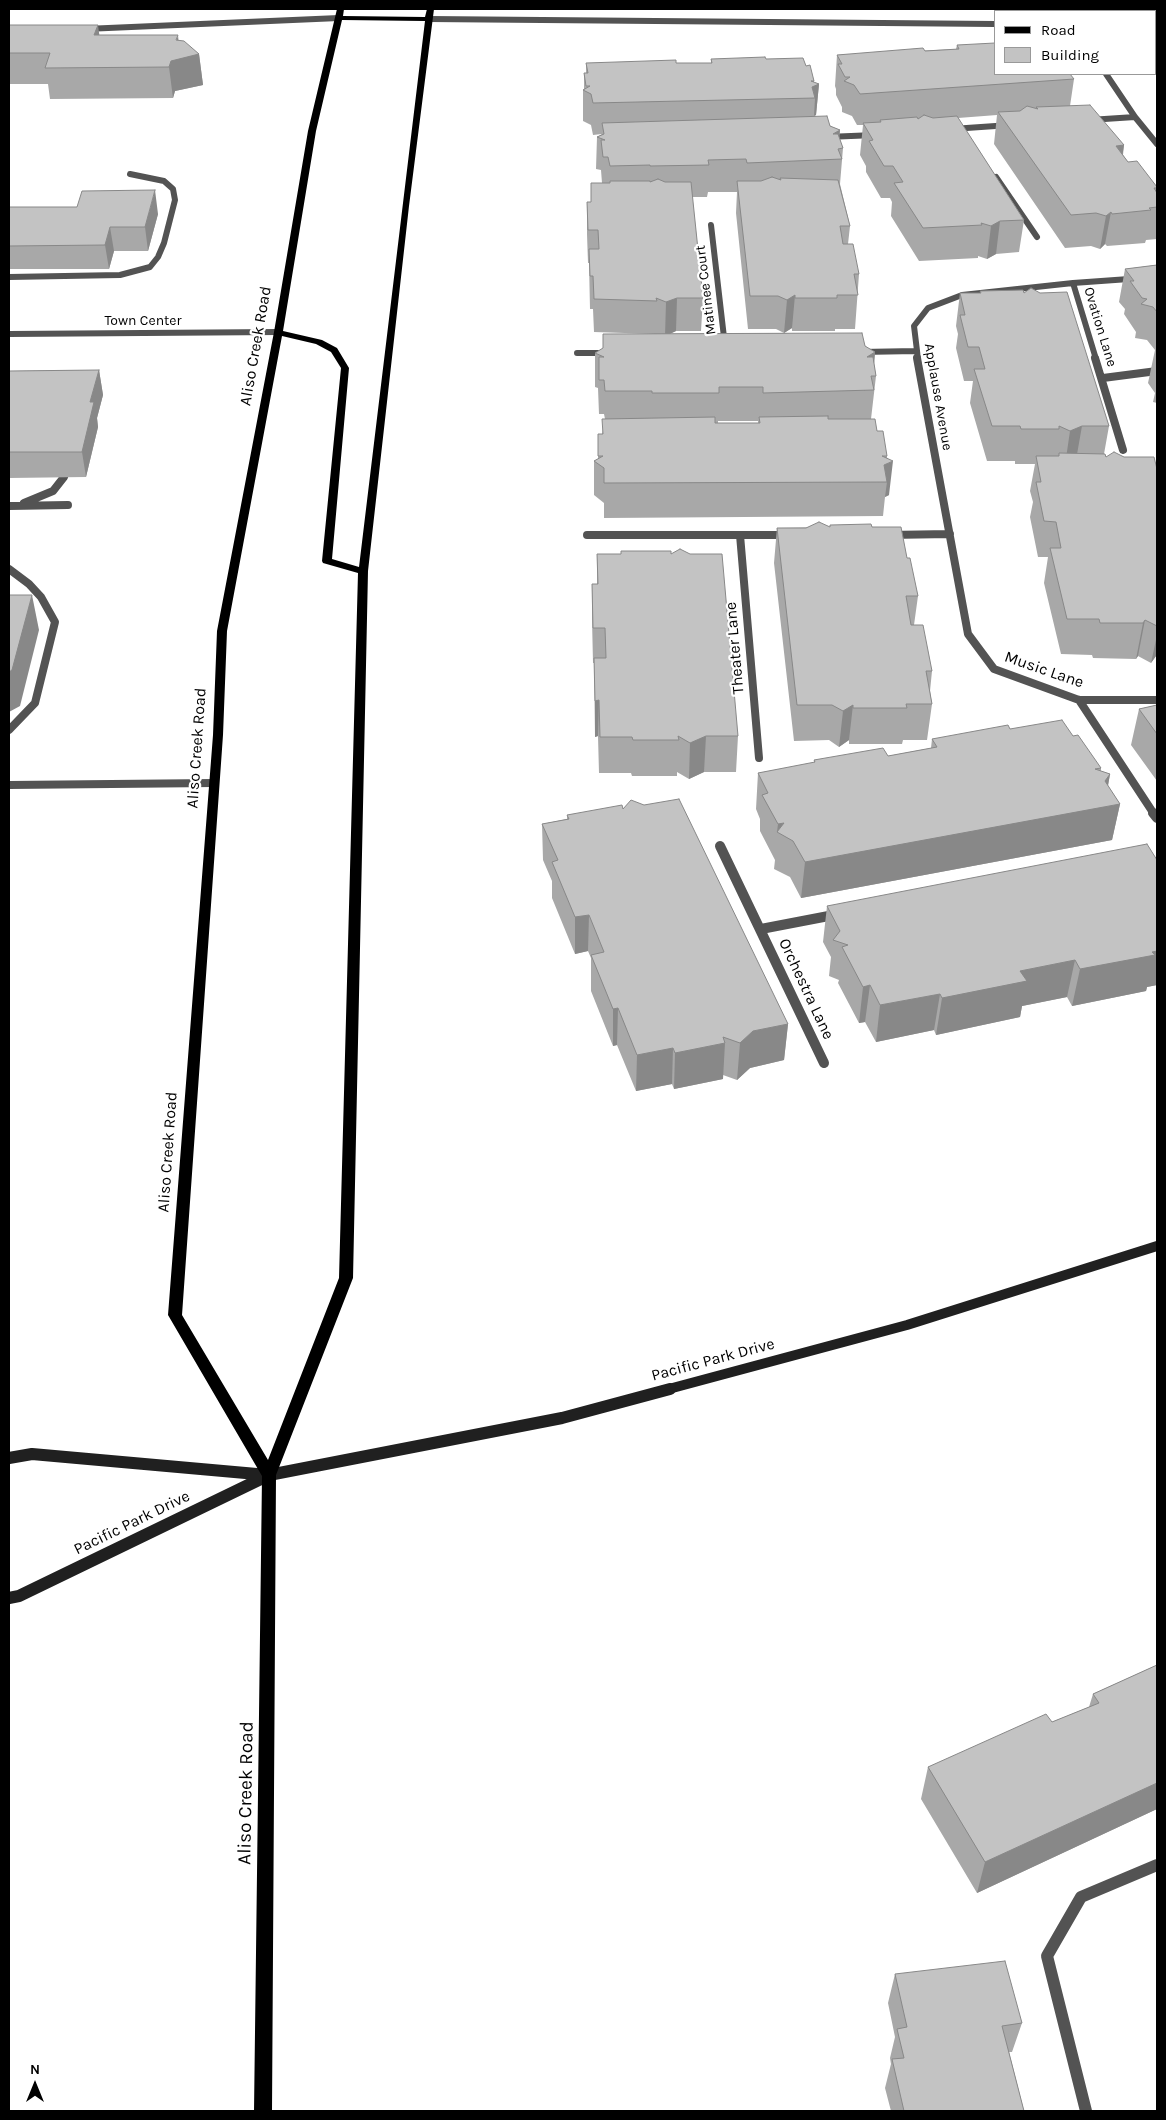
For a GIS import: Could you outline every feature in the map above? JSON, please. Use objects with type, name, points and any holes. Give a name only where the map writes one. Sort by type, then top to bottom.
[{"type":"main road","name":"Aliso Creek Road","points":[[269,1475],[175,1314],[218,735],[222,631],[278,332],[312,131],[341,9]]},
{"type":"main road","name":"Aliso Creek Road","points":[[263,2111],[269,1475],[346,1278],[364,572],[405,206],[430,9]]},
{"type":"main road","points":[[339,18],[429,19]]},
{"type":"main road","points":[[278,332],[319,342],[334,350],[345,368],[327,561],[364,572]]},
{"type":"main road","name":"Pacific Park Drive","points":[[9,1598],[19,1596],[269,1475],[562,1418],[907,1325],[1157,1246]]},
{"type":"main road","name":"Pacific Park Drive","points":[[9,1458],[32,1454],[269,1475]]},
{"type":"street","points":[[78,29],[339,18]]},
{"type":"street","points":[[429,19],[994,24]]},
{"type":"street","points":[[1107,75],[1135,117],[1157,144]]},
{"type":"street","points":[[1078,121],[1135,117]]},
{"type":"street","points":[[944,130],[1020,125]]},
{"type":"street","points":[[962,128],[968,136]]},
{"type":"street","points":[[820,137],[887,134]]},
{"type":"street","points":[[989,167],[1037,237]]},
{"type":"street","points":[[9,277],[120,275],[150,266],[158,257],[164,243],[175,200],[173,189],[164,181],[130,174]]},
{"type":"street","name":"Matinee Court","points":[[712,225],[726,352],[716,352]]},
{"type":"street","name":"Applause Avenue","points":[[968,634],[916,352],[914,326],[928,308],[962,295],[1073,283],[1157,277]]},
{"type":"street","name":"Ovation Lane","points":[[1073,283],[1122,450]]},
{"type":"street","name":"Town Center","points":[[9,334],[278,332]]},
{"type":"street","points":[[856,352],[916,352]]},
{"type":"street","points":[[577,353],[617,353]]},
{"type":"street","name":"Ovation Lane","points":[[1102,378],[1157,371]]},
{"type":"street","points":[[18,506],[53,492],[64,477]]},
{"type":"street","points":[[9,506],[68,505]]},
{"type":"street","points":[[884,535],[950,534]]},
{"type":"street","points":[[588,535],[798,535]]},
{"type":"street","name":"Theater Lane","points":[[740,535],[759,758]]},
{"type":"street","points":[[9,569],[29,584],[40,597],[55,622],[35,703],[9,730]]},
{"type":"street","name":"Music Lane","points":[[968,634],[994,669],[1079,700],[1157,700]]},
{"type":"street","points":[[1079,700],[1157,818]]},
{"type":"street","points":[[9,785],[214,783]]},
{"type":"street","name":"Orchestra Lane","points":[[720,846],[824,1062]]},
{"type":"street","name":"Orchestra Lane","points":[[761,929],[848,912]]},
{"type":"street","points":[[1086,2111],[1047,1956],[1081,1897],[1157,1865]]},
{"type":"building","points":[[9,25],[98,25],[94,35],[178,35],[176,40],[184,41],[199,54],[171,61],[169,67],[45,68],[50,53],[9,53]]},
{"type":"building","points":[[994,43],[994,75],[1071,75],[1074,79],[860,94],[854,85],[844,81],[850,77],[845,77],[838,64],[842,64],[837,55],[923,48],[925,51],[959,49],[957,45]]},
{"type":"building","points":[[765,57],[766,59],[803,58],[806,66],[810,65],[814,81],[811,81],[819,84],[812,87],[815,98],[593,103],[591,94],[583,90],[590,86],[586,86],[584,73],[588,73],[586,63],[676,60],[676,63],[712,63],[711,59]]},
{"type":"building","points":[[1090,105],[1124,145],[1116,146],[1128,162],[1137,161],[1157,187],[1154,188],[1157,193],[1157,207],[1149,208],[1151,210],[1112,214],[1111,212],[1106,216],[1096,213],[1071,215],[998,112],[1020,111],[1027,106],[1038,109],[1036,107]]},
{"type":"building","points":[[924,115],[933,118],[957,116],[1024,220],[1000,221],[991,226],[981,223],[982,225],[923,228],[894,183],[903,182],[893,166],[884,166],[869,141],[873,140],[863,123],[917,117],[918,119]]},
{"type":"building","points":[[827,116],[830,126],[840,130],[833,134],[838,134],[843,148],[838,149],[842,159],[747,163],[746,159],[708,160],[709,165],[610,166],[608,157],[603,157],[601,140],[605,140],[597,137],[604,134],[602,123]]},
{"type":"building","points":[[772,177],[781,180],[780,178],[838,180],[850,226],[840,226],[843,244],[853,244],[859,274],[854,274],[858,295],[837,295],[837,298],[795,298],[795,295],[787,300],[778,296],[750,296],[737,181],[761,181]]},
{"type":"building","points":[[658,179],[665,182],[691,182],[703,298],[677,298],[666,302],[656,298],[657,301],[594,299],[593,276],[590,276],[589,249],[599,249],[598,230],[588,230],[587,202],[591,202],[591,183],[610,183],[610,181],[650,182]]},
{"type":"building","points":[[155,190],[145,227],[110,227],[105,245],[9,246],[9,207],[77,207],[82,191]]},
{"type":"building","points":[[1157,265],[1157,312],[1153,307],[1141,304],[1147,299],[1142,298],[1130,281],[1134,281],[1125,269]]},
{"type":"building","points":[[1031,288],[1040,293],[1067,292],[1109,426],[1082,426],[1070,431],[1059,426],[1059,429],[1021,429],[1020,426],[992,426],[974,369],[985,369],[979,347],[968,347],[960,315],[965,315],[960,293],[1023,290],[1024,293]]},
{"type":"building","points":[[862,333],[865,346],[875,352],[867,357],[873,357],[876,376],[871,376],[874,390],[763,393],[763,387],[719,387],[719,393],[605,391],[604,380],[599,380],[599,357],[604,357],[595,353],[603,348],[603,334]]},
{"type":"building","points":[[99,370],[90,402],[94,402],[82,452],[9,452],[9,371]]},
{"type":"building","points":[[828,416],[828,419],[875,419],[877,431],[883,431],[887,456],[882,456],[893,461],[884,465],[887,482],[604,483],[604,468],[594,461],[603,456],[598,456],[598,434],[603,434],[602,419],[715,417],[715,423],[760,423],[759,417]]},
{"type":"building","points":[[1114,452],[1124,457],[1154,457],[1157,469],[1157,626],[1145,620],[1143,623],[1100,623],[1099,619],[1067,619],[1050,548],[1061,548],[1056,522],[1044,521],[1036,482],[1041,482],[1036,456],[1059,456],[1059,453],[1105,454],[1106,457]]},
{"type":"building","points":[[819,522],[830,527],[830,525],[871,524],[872,527],[901,527],[907,558],[910,558],[918,596],[906,596],[911,625],[923,625],[932,671],[926,671],[932,704],[906,704],[907,708],[853,708],[853,705],[843,711],[832,705],[797,705],[777,528],[806,528]]},
{"type":"building","points":[[680,549],[690,554],[722,554],[738,736],[706,736],[690,743],[678,736],[679,740],[633,740],[632,737],[600,737],[599,700],[595,701],[594,658],[606,658],[605,628],[593,628],[592,584],[598,584],[597,554],[621,554],[621,551],[671,551],[671,554]]},
{"type":"building","points":[[9,595],[32,595],[12,670],[9,672]]},
{"type":"building","points":[[1157,705],[1157,734],[1139,709]]},
{"type":"building","points":[[1062,720],[1073,736],[1078,735],[1101,768],[1095,769],[1110,774],[1105,781],[1120,804],[805,862],[793,841],[777,832],[784,823],[778,824],[762,795],[768,793],[758,773],[815,762],[814,760],[883,748],[888,756],[937,747],[932,739],[1008,725],[1010,729]]},
{"type":"building","points":[[679,799],[788,1024],[753,1031],[740,1043],[723,1037],[725,1043],[675,1053],[673,1048],[637,1055],[618,1008],[613,1009],[591,955],[604,952],[589,915],[575,917],[552,862],[558,860],[542,824],[569,819],[567,815],[622,805],[623,809],[631,800],[644,805]]},
{"type":"building","points":[[1147,844],[1157,860],[1157,951],[1152,952],[1155,955],[1080,969],[1075,960],[1020,971],[1027,981],[942,998],[940,994],[880,1005],[870,985],[863,987],[842,947],[848,945],[833,940],[840,931],[827,906]]},
{"type":"building","points":[[1157,1665],[1157,1783],[985,1862],[928,1767],[1046,1714],[1052,1722],[1099,1703],[1093,1694]]},
{"type":"building","points":[[1005,1961],[1022,2023],[1002,2026],[1024,2111],[904,2111],[892,2059],[904,2058],[897,2029],[907,2027],[895,1974]]}]
